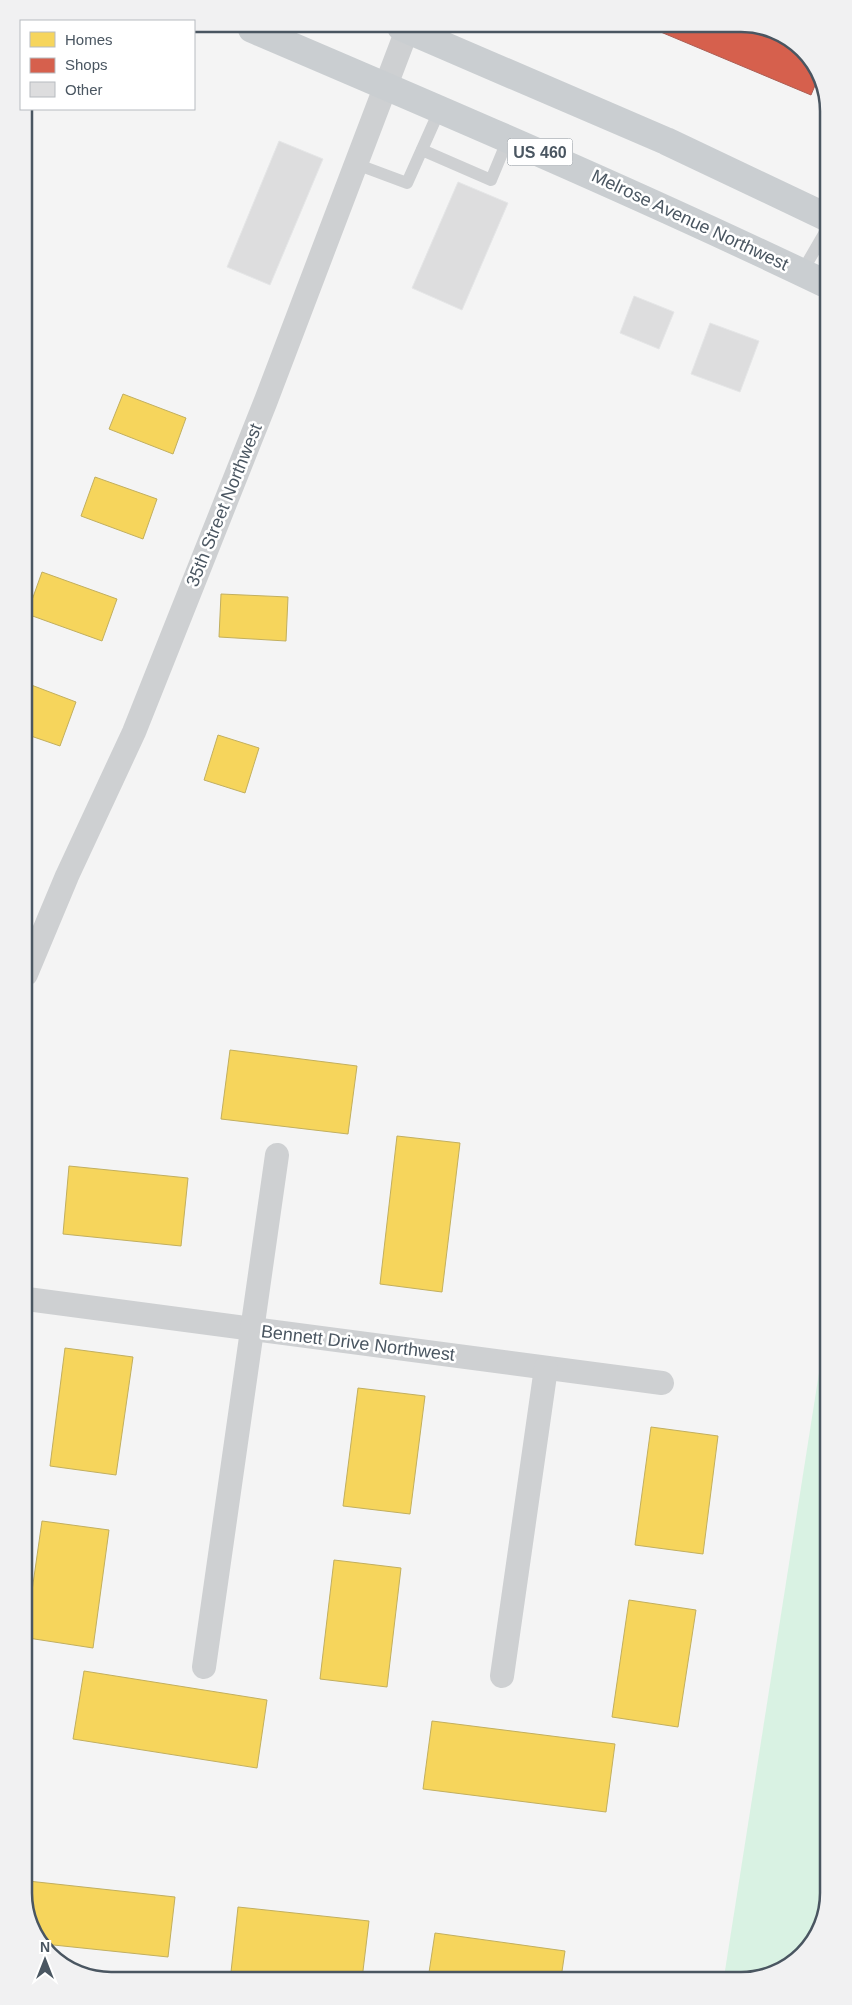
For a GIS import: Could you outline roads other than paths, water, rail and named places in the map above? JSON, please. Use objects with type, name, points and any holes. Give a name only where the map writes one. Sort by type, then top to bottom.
[{"type":"main road","name":"Melrose Avenue Northwest","points":[[260,32],[690,219],[813,278]]},
{"type":"main road","points":[[414,32],[666,141],[820,214]]},
{"type":"street","name":"35th Street Northwest","points":[[33,959],[134,732],[265,403],[386,86],[403,32]]},
{"type":"street","points":[[204,1668],[277,1155]]},
{"type":"street","name":"Bennett Drive Northwest","points":[[32,1300],[662,1382]]},
{"type":"street","points":[[502,1676],[546,1368]]},
{"type":"lane","points":[[356,164],[407,183],[440,109]]},
{"type":"lane","points":[[422,150],[491,180],[508,139]]},
{"type":"lane","points":[[813,278],[820,250]]}]
